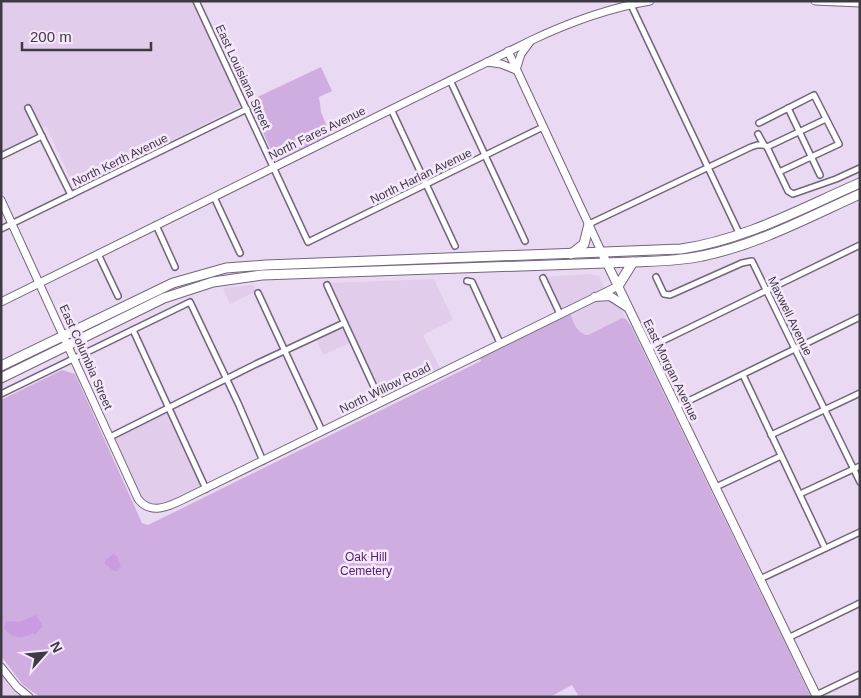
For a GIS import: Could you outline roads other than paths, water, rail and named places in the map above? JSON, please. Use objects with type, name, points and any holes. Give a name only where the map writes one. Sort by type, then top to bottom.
[{"type":"highway","points":[[1,366],[173,282],[226,268],[681,249],[707,245],[740,236],[860,183]]},
{"type":"highway","points":[[1,378],[164,298],[199,285],[237,277],[688,259],[760,239],[860,194]]},
{"type":"highway","points":[[570,254],[584,244],[589,224]]},
{"type":"highway","points":[[618,286],[633,262]]},
{"type":"main road","name":"East Morgan Avenue","points":[[602,253],[817,696]]},
{"type":"main road","points":[[595,297],[610,296],[628,308]]},
{"type":"street","name":"East Louisiana Street","points":[[196,1],[308,242]]},
{"type":"street","name":"North Fares Avenue","points":[[1,302],[508,51],[576,21],[635,3],[650,1]]},
{"type":"street","points":[[815,1],[860,3]]},
{"type":"street","points":[[635,3],[740,236]]},
{"type":"street","points":[[486,62],[501,64],[516,70],[521,54],[532,40]]},
{"type":"street","name":"East Morgan Avenue","points":[[508,51],[602,253]]},
{"type":"street","points":[[450,80],[525,241]]},
{"type":"street","points":[[759,123],[815,96],[839,144],[779,172]]},
{"type":"street","points":[[28,108],[72,195]]},
{"type":"street","points":[[788,108],[820,174]]},
{"type":"street","name":"North Kerth Avenue","points":[[1,229],[247,109]]},
{"type":"street","points":[[391,109],[455,246]]},
{"type":"street","points":[[589,224],[751,147],[758,145],[766,146],[799,133],[826,119]]},
{"type":"street","name":"North Harlan Avenue","points":[[308,242],[544,127]]},
{"type":"street","points":[[758,134],[788,191],[791,193],[800,193],[860,168]]},
{"type":"street","points":[[1,156],[42,136]]},
{"type":"street","points":[[214,196],[240,254]]},
{"type":"street","name":"East Columbia Street","points":[[1,200],[140,502],[148,508],[161,508]]},
{"type":"street","points":[[156,225],[175,267]]},
{"type":"street","points":[[648,348],[860,245]]},
{"type":"street","points":[[98,254],[118,296]]},
{"type":"street","name":"Maxwell Avenue","points":[[656,277],[664,294],[670,295],[742,263],[752,261],[860,482]]},
{"type":"street","points":[[543,278],[560,314]]},
{"type":"street","points":[[469,281],[500,343]]},
{"type":"street","points":[[327,285],[381,402]]},
{"type":"street","name":"North Willow Road","points":[[161,508],[206,489],[618,286]]},
{"type":"street","points":[[258,293],[322,431]]},
{"type":"street","points":[[1,394],[188,302],[194,308],[263,461]]},
{"type":"street","points":[[676,407],[860,317]]},
{"type":"street","points":[[110,437],[285,350],[344,323]]},
{"type":"street","points":[[132,330],[206,489]]},
{"type":"street","points":[[742,375],[826,548]]},
{"type":"street","points":[[772,435],[860,393]]},
{"type":"street","points":[[716,487],[781,456]]},
{"type":"street","points":[[800,494],[860,466]]},
{"type":"street","points":[[760,580],[860,532]]},
{"type":"street","points":[[788,638],[860,603]]},
{"type":"street","points":[[1,667],[17,687],[29,697]]},
{"type":"street","points":[[817,696],[860,674]]},
{"type":"park label","name":"Oak Hill Cemetery","points":[[366,564]]}]
